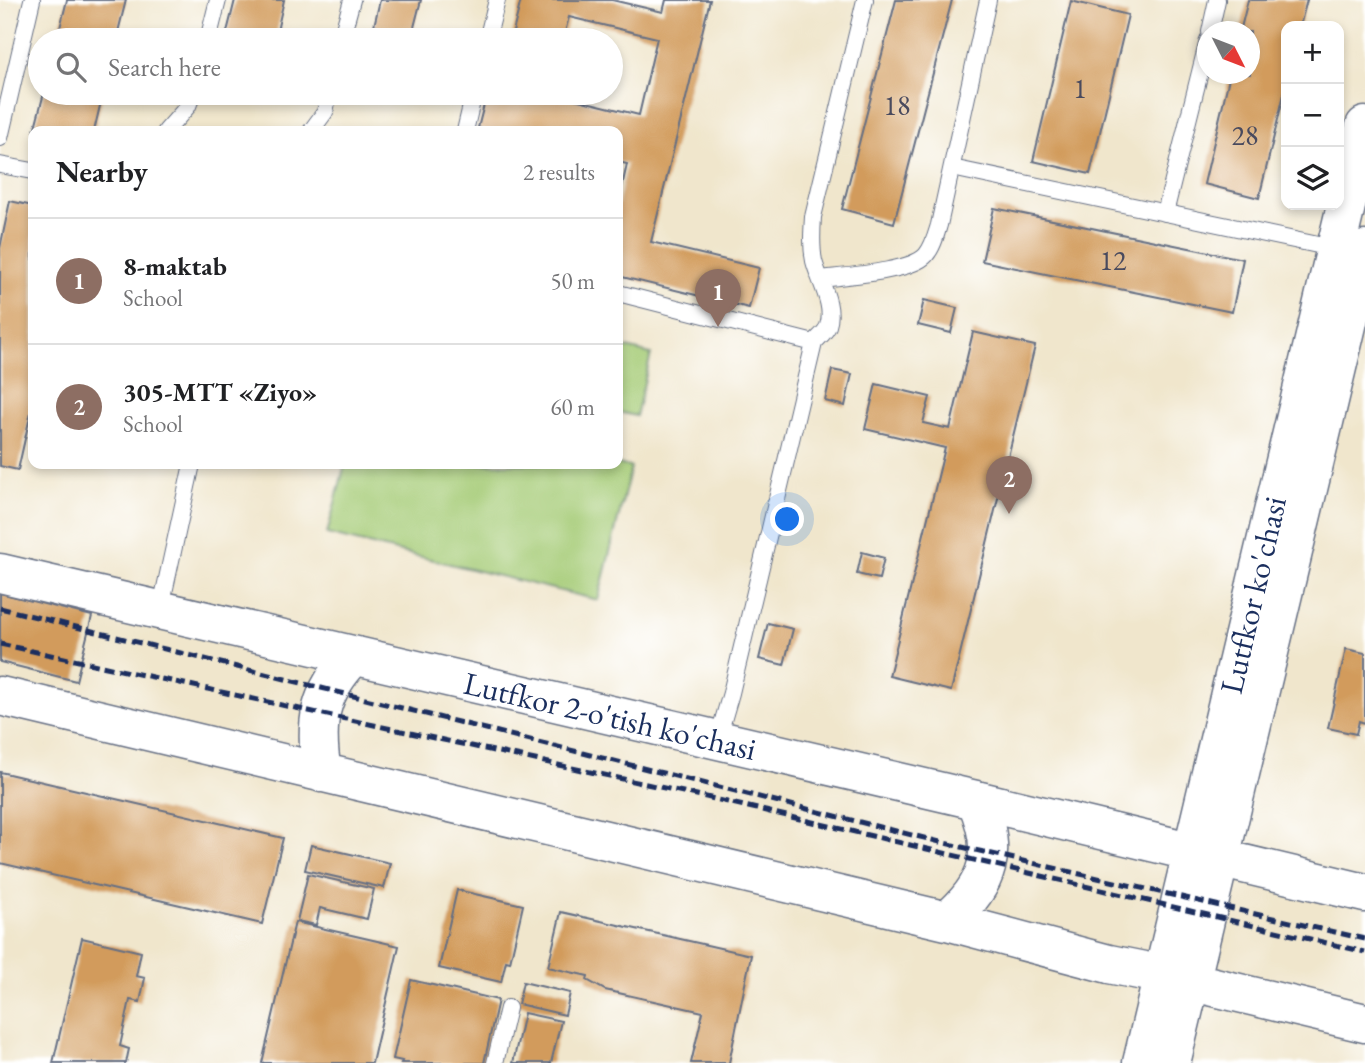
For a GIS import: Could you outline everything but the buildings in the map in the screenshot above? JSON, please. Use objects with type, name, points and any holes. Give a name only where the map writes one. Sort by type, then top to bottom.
[{"type":"main road","name":"Lutfkor ko'chasi","points":[[1171,1063],[1178,978],[1355,251],[1365,126]]},
{"type":"main road","name":"Lutfkor 2-o'tish ko'chasi","points":[[0,573],[1365,893]]},
{"type":"main road","points":[[323,773],[318,732],[321,706],[331,683],[354,656]]},
{"type":"main road","points":[[0,696],[947,920],[1109,964],[1365,1023]]},
{"type":"main road","points":[[947,920],[971,897],[987,869],[988,831],[976,800]]},
{"type":"main road","name":"Lutfkor ko'chasi","points":[[1142,1063],[1178,978]]},
{"type":"lane","points":[[0,138],[32,0]]},
{"type":"lane","points":[[211,28],[218,0]]},
{"type":"lane","points":[[344,28],[352,0]]},
{"type":"lane","points":[[490,28],[497,0]]},
{"type":"lane","points":[[717,741],[731,693],[814,343],[828,327],[827,298],[814,259],[813,217],[865,0]]},
{"type":"lane","points":[[820,279],[906,267],[928,254],[952,168],[988,0]]},
{"type":"lane","points":[[1212,21],[1217,0]]},
{"type":"lane","points":[[1165,213],[1197,84]]},
{"type":"lane","points":[[170,126],[188,105]]},
{"type":"lane","points":[[315,126],[325,112],[326,105]]},
{"type":"lane","points":[[466,126],[471,105]]},
{"type":"lane","points":[[0,165],[28,170]]},
{"type":"lane","points":[[952,168],[1355,251]]},
{"type":"lane","points":[[623,294],[814,343]]},
{"type":"lane","points":[[160,611],[191,469]]},
{"type":"lane","points":[[495,1063],[508,1008]]},
{"type":"green space","points":[[623,347],[651,354],[636,416],[623,413]]},
{"type":"green space","points":[[631,467],[598,600],[327,534],[344,469]]},
{"type":"railway","points":[[0,608],[940,842],[1365,939]]},
{"type":"railway","points":[[0,644],[706,797],[1365,952]]},
{"type":"place","name":"8-maktab","points":[[718,327]]},
{"type":"place","name":"305-MTT «Ziyo»","points":[[1009,514]]}]
